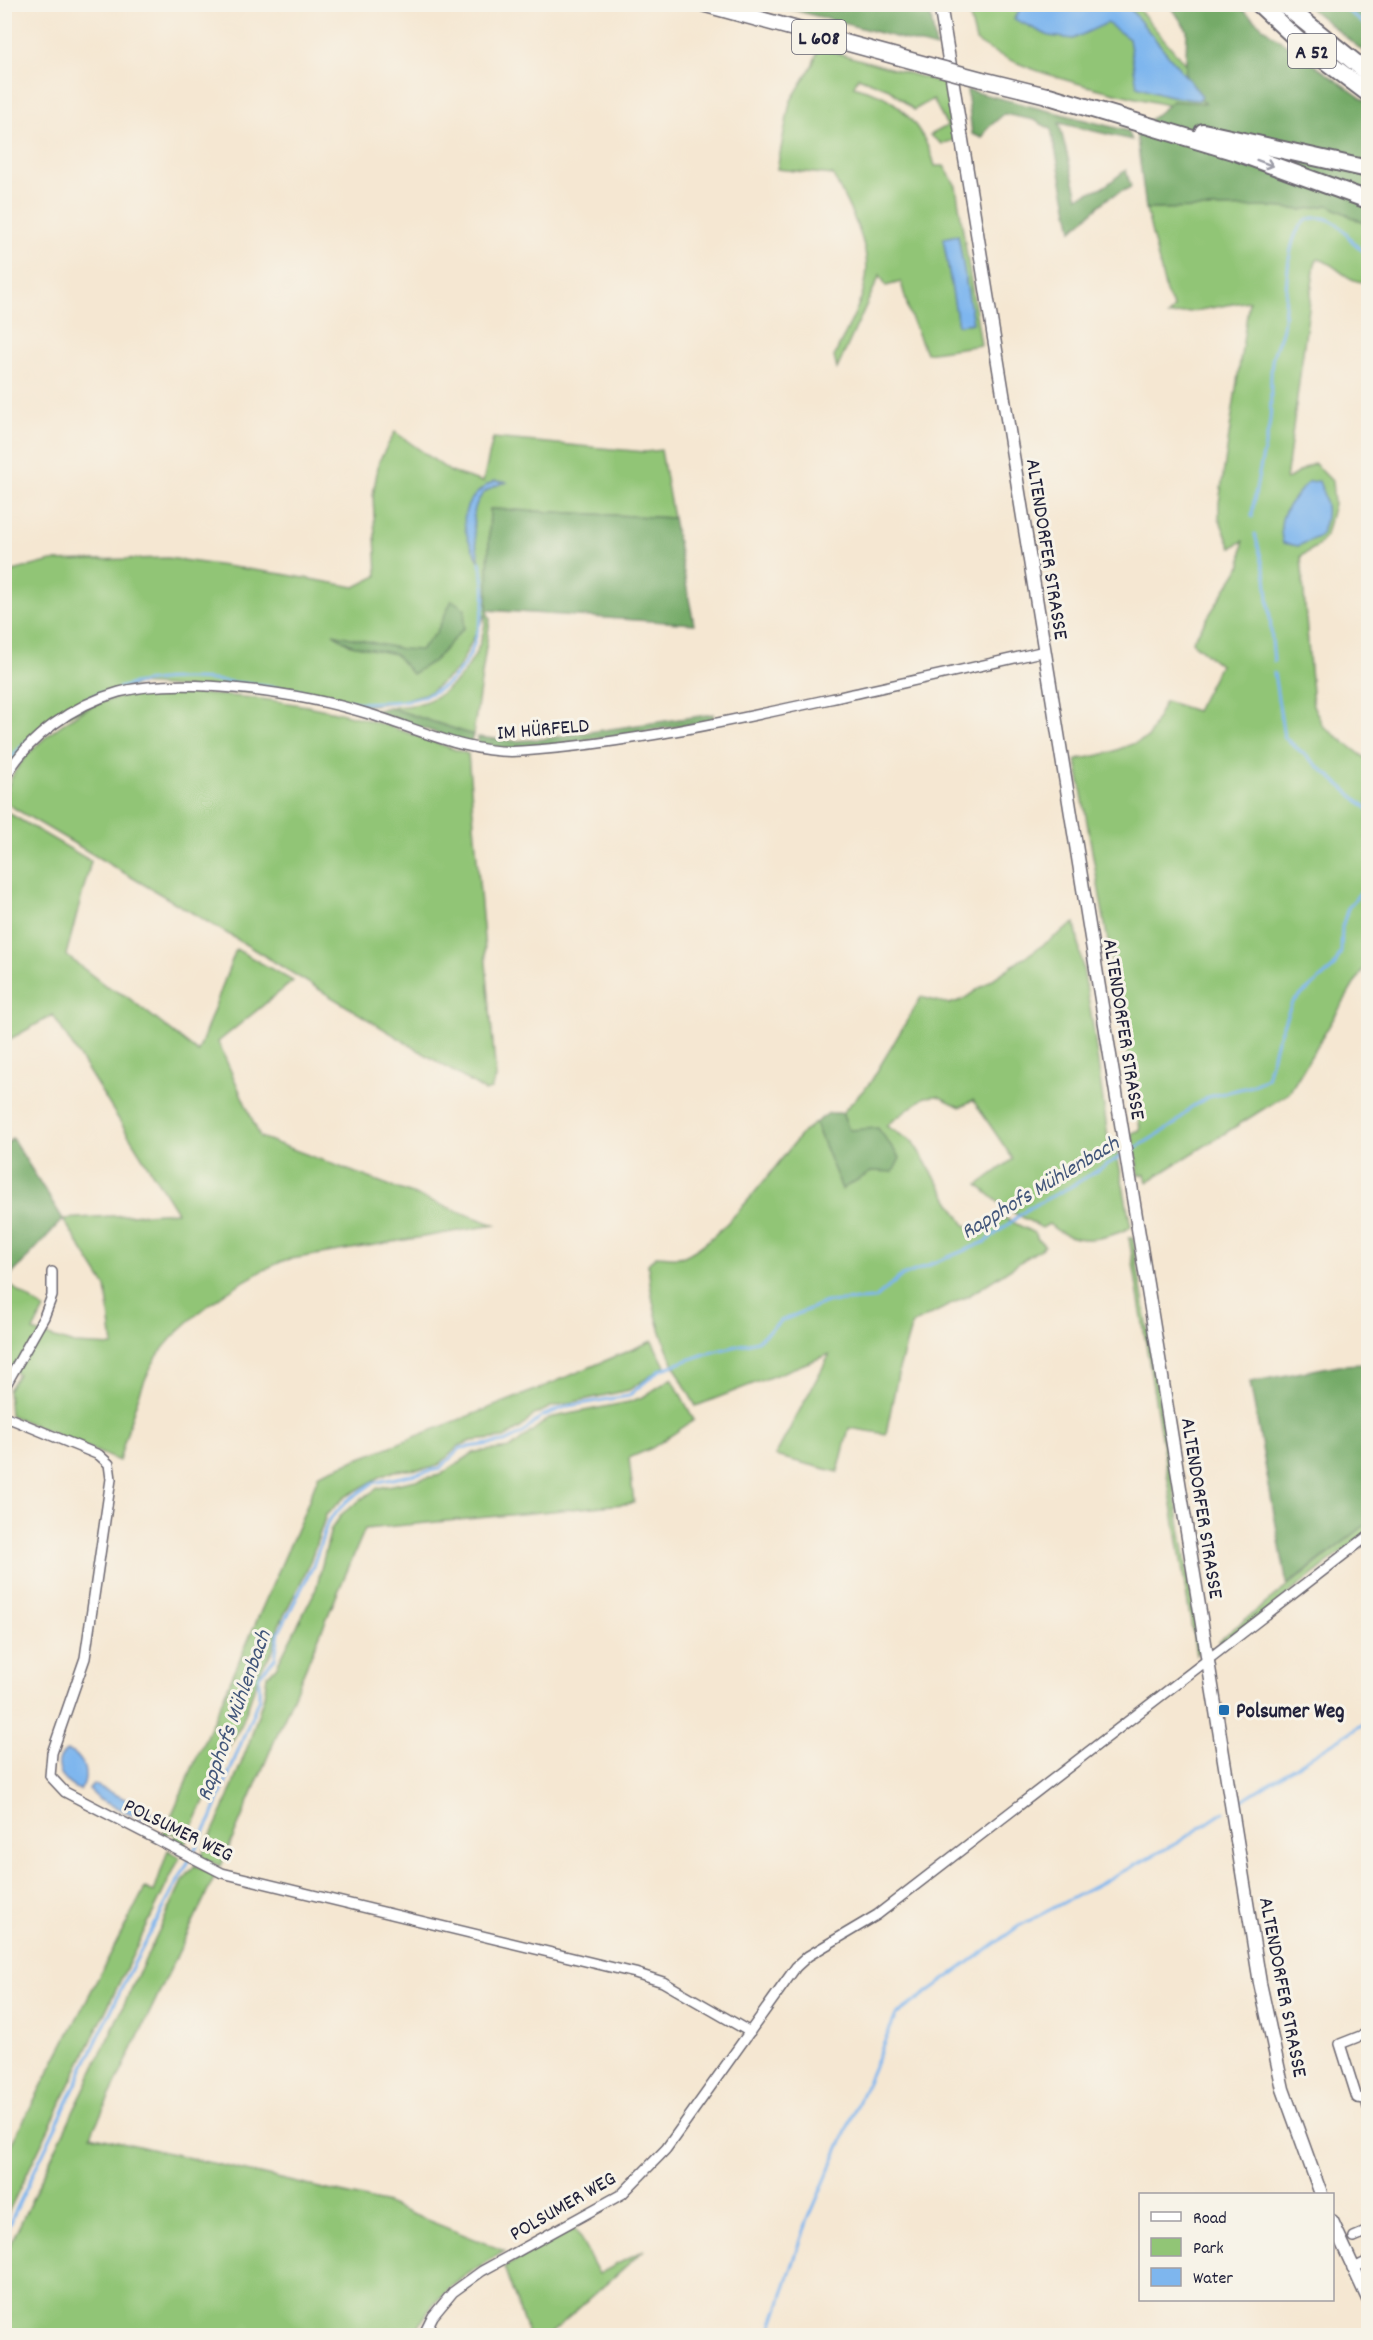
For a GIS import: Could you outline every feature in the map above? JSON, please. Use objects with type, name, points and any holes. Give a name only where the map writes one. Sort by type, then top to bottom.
[{"type":"highway","name":"A 52","points":[[1259,4],[1299,41],[1368,93]]},
{"type":"highway","name":"A 52","points":[[1283,4],[1368,73]]},
{"type":"highway","points":[[1049,96],[1368,169]]},
{"type":"highway","points":[[1049,96],[1236,152],[1368,200]]},
{"type":"main road","name":"L 608","points":[[704,4],[1049,96]]},
{"type":"street","name":"ALTENDORFER STRASSE","points":[[940,4],[1271,2039],[1292,2118],[1321,2193]]},
{"type":"street","name":"IM HÜRFELD","points":[[4,780],[22,754],[48,730],[91,702],[121,692],[183,687],[271,693],[367,713],[471,747],[501,753],[554,748],[714,724],[1044,651]]},
{"type":"street","points":[[4,1388],[44,1317],[52,1296],[52,1272]]},
{"type":"street","name":"POLSUMER WEG","points":[[4,1416],[99,1455],[109,1464],[111,1479],[85,1658],[52,1753],[50,1776],[64,1792],[208,1867],[311,1897],[644,1976],[663,1982],[750,2032]]},
{"type":"street","name":"POLSUMER WEG","points":[[423,2336],[442,2304],[482,2271],[622,2194],[666,2149],[796,1966],[808,1956],[877,1915],[1368,1536]]},
{"type":"street","points":[[1368,2033],[1340,2044],[1357,2098],[1366,2099],[1368,2108]]},
{"type":"street","points":[[1334,2226],[1352,2269],[1368,2299]]},
{"type":"street","points":[[1354,2237],[1368,2231]]},
{"type":"street","points":[[1352,2269],[1368,2261]]},
{"type":"green space","points":[[775,5],[818,5],[824,9],[840,10],[863,5],[929,5],[936,48]]},
{"type":"green space","points":[[967,5],[1135,5],[1219,104],[1212,115],[1090,87],[1027,67],[999,55],[976,41]]},
{"type":"green space","points":[[1170,5],[1237,5],[1270,33],[1368,103],[1368,225],[1328,205],[1302,210],[1273,207],[1146,209],[1136,131],[1173,101],[1205,103],[1185,85],[1187,30]]},
{"type":"green space","points":[[1306,5],[1355,5],[1368,12],[1368,55]]},
{"type":"green space","points":[[819,48],[947,84],[954,140],[942,144],[930,135],[947,126],[933,99],[914,110],[889,89],[858,77],[854,86],[882,96],[903,111],[923,137],[935,166],[944,166],[956,186],[981,345],[926,353],[909,312],[901,282],[886,286],[880,275],[837,369],[834,357],[856,312],[865,284],[867,270],[863,242],[833,175],[777,169],[790,102],[812,66]]},
{"type":"green space","points":[[967,90],[1128,131],[1132,140],[1059,123],[1078,197],[1105,186],[1126,170],[1131,187],[1108,198],[1072,230],[1051,129],[1034,120],[1004,114],[988,128],[982,138],[972,134]]},
{"type":"green space","points":[[1328,205],[1368,225],[1368,282],[1354,280],[1325,261],[1318,259],[1315,263],[1286,480],[1314,463],[1332,481],[1334,504],[1326,535],[1318,546],[1301,556],[1313,705],[1323,726],[1368,760],[1368,835],[1366,838],[1368,840],[1368,961],[1289,1093],[1147,1182],[1145,1174],[1139,1175],[1132,1133],[1140,1130],[1138,1112],[1076,760],[1109,753],[1148,738],[1165,701],[1196,711],[1220,665],[1192,642],[1241,565],[1243,541],[1231,548],[1219,518],[1219,503],[1249,301],[1168,316],[1174,308],[1166,292],[1146,209],[1273,207],[1301,210]]},
{"type":"green space","points":[[395,432],[451,472],[483,482],[493,438],[645,452],[661,450],[673,518],[490,509],[487,610],[490,620],[473,735],[388,707],[421,703],[435,697],[458,680],[475,655],[484,628],[486,613],[458,669],[430,692],[401,701],[365,706],[318,698],[138,684],[54,722],[5,773],[5,573],[51,561],[168,558],[355,587],[377,576],[373,495],[379,461]]},
{"type":"green space","points":[[490,509],[673,518],[694,624],[487,610]]},
{"type":"green space","points":[[452,600],[465,609],[464,628],[434,661],[412,674],[395,654],[351,645],[333,634],[402,649],[420,650],[436,633]]},
{"type":"green space","points":[[154,693],[235,696],[341,713],[468,754],[496,1078],[491,1089],[485,1091],[240,941],[7,804],[8,789],[14,773],[39,743],[55,730],[71,718],[100,703],[120,697]]},
{"type":"green space","points":[[388,707],[473,735],[470,745],[374,711]]},
{"type":"green space","points":[[713,714],[714,721],[533,748],[506,749],[478,744],[478,737],[515,741],[542,739]]},
{"type":"green space","points":[[5,811],[91,861],[66,955],[106,986],[126,996],[198,1052],[236,949],[293,981],[218,1042],[260,1137],[495,1225],[285,1260],[248,1279],[209,1305],[174,1336],[160,1352],[141,1391],[119,1461],[10,1415],[8,1390],[18,1374],[10,1370],[5,1377],[5,1282],[44,1309],[33,1331],[74,1344],[113,1346],[106,1287],[63,1219],[177,1212],[53,1015],[5,1042]]},
{"type":"green space","points":[[1075,923],[1093,1026],[1109,1145],[1115,1143],[1131,1227],[1110,1236],[1078,1238],[1068,1236],[1049,1224],[1042,1228],[1005,1208],[978,1185],[1013,1159],[973,1100],[960,1107],[938,1096],[925,1097],[886,1126],[913,1142],[964,1224],[969,1228],[1003,1217],[1036,1234],[1045,1246],[970,1295],[912,1324],[899,1369],[886,1434],[849,1428],[838,1472],[775,1456],[830,1354],[696,1406],[677,1371],[663,1338],[653,1303],[648,1264],[656,1256],[684,1256],[716,1234],[748,1200],[803,1132],[815,1123],[842,1189],[849,1130],[842,1113],[870,1083],[921,997],[949,1004],[962,1000]]},
{"type":"green space","points":[[829,1113],[842,1113],[849,1130],[878,1128],[900,1158],[893,1172],[873,1171],[842,1189],[815,1123]]},
{"type":"green space","points":[[12,1138],[63,1219],[5,1282],[4,1148]]},
{"type":"green space","points":[[1129,1238],[1133,1238],[1200,1649],[1196,1654]]},
{"type":"green space","points":[[652,1341],[665,1366],[629,1390],[551,1407],[534,1415],[522,1427],[504,1438],[471,1441],[459,1446],[440,1464],[432,1468],[394,1471],[345,1497],[326,1515],[307,1570],[278,1627],[273,1650],[261,1669],[241,1726],[225,1753],[183,1849],[171,1843],[176,1836],[171,1832],[162,1837],[319,1474],[538,1389]]},
{"type":"green space","points":[[1368,1364],[1368,1523],[1287,1585],[1250,1382],[1339,1365]]},
{"type":"green space","points":[[672,1378],[694,1420],[652,1448],[629,1458],[634,1503],[365,1529],[221,1866],[200,1858],[223,1810],[249,1743],[264,1696],[267,1676],[276,1667],[316,1589],[331,1529],[343,1513],[378,1488],[440,1475],[475,1452],[511,1448],[549,1418],[629,1402],[643,1397]]},
{"type":"green space","points":[[1368,1523],[1368,1531],[1224,1645],[1218,1641]]},
{"type":"green space","points":[[168,1850],[180,1857],[5,2219],[5,2156],[145,1888],[154,1892]]},
{"type":"green space","points":[[195,1865],[215,1876],[91,2135],[384,2203],[505,2251],[477,2267],[441,2296],[414,2335],[5,2335],[5,2256],[182,1882]]},
{"type":"green space","points":[[575,2229],[599,2274],[644,2250],[549,2335],[528,2335],[504,2267]]},
{"type":"water","points":[[1127,5],[1202,96],[1199,100],[1183,98],[1137,86],[1129,39],[1107,23],[1073,39],[1049,36],[1014,19],[1022,6]]},
{"type":"water","points":[[958,235],[973,323],[958,325],[943,238]]},
{"type":"water","points":[[494,481],[508,482],[493,487],[483,494],[474,513],[475,537],[480,562],[468,538],[464,517],[472,498]]},
{"type":"water","points":[[1319,481],[1326,509],[1325,522],[1320,536],[1298,546],[1283,543],[1281,524],[1286,509],[1308,482]]},
{"type":"water","points":[[66,1751],[77,1756],[84,1766],[85,1779],[80,1790],[69,1784],[61,1774],[59,1762]]},
{"type":"water","points":[[93,1784],[151,1811],[152,1815],[148,1820],[142,1819],[100,1800],[89,1790]]},
{"type":"waterway","points":[[1339,4],[1368,27]]},
{"type":"waterway","points":[[1252,517],[1269,427],[1273,358],[1283,327],[1288,265],[1295,236],[1299,228],[1309,219],[1324,218],[1333,221],[1355,245],[1368,254]]},
{"type":"waterway","points":[[1255,534],[1266,577],[1274,661]]},
{"type":"waterway","points":[[119,688],[139,683],[182,679],[248,684],[360,703],[397,701],[428,695],[453,679],[470,654],[484,600],[480,562]]},
{"type":"waterway","points":[[1274,673],[1284,737],[1368,809]]},
{"type":"waterway","points":[[85,700],[101,693]]},
{"type":"waterway","points":[[4,768],[29,740]]},
{"type":"waterway","name":"Rapphofs Mühlenbach","points":[[1129,1152],[1175,1124],[1190,1108],[1208,1097],[1252,1086],[1267,1078],[1277,1040],[1292,1003],[1334,967],[1341,952],[1342,927],[1348,908],[1368,883]]},
{"type":"waterway","name":"Rapphofs Mühlenbach","points":[[4,2235],[129,1973],[211,1819],[259,1698],[259,1676],[275,1658],[279,1632],[313,1566],[328,1521],[347,1501],[373,1483],[439,1469],[461,1448],[505,1442],[523,1433],[542,1416],[568,1406],[628,1396],[660,1370],[705,1354],[757,1341],[781,1321],[826,1302],[875,1299],[900,1277],[985,1242],[1029,1208],[1070,1187],[1123,1155]]},
{"type":"waterway","points":[[4,1280],[8,1282]]},
{"type":"waterway","points":[[1242,1800],[1368,1721]]},
{"type":"waterway","points":[[769,2336],[807,2222],[896,2015],[1019,1926],[1177,1843],[1224,1812]]},
{"type":"place","name":"Polsumer Weg","points":[[1224,1710]]}]
